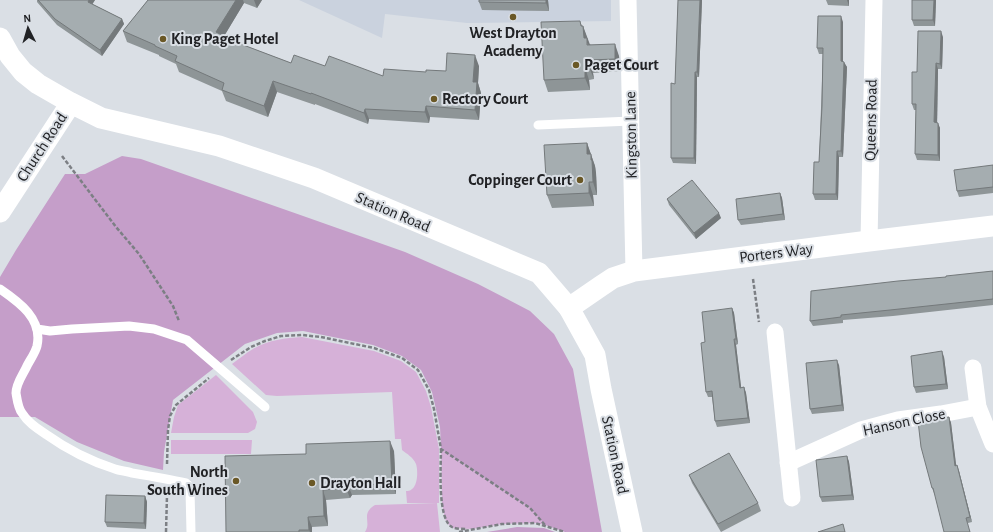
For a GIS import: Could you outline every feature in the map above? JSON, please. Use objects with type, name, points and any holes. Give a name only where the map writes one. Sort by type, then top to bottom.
[{"type":"street","name":"Kingston Lane","points":[[628,0],[634,271]]},
{"type":"street","name":"Queens Road","points":[[869,241],[874,0]]},
{"type":"street","name":"Station Road","points":[[0,38],[10,56],[23,72],[38,84],[101,118],[218,146],[314,178],[539,273],[569,308],[595,355],[632,532]]},
{"type":"street","name":"Church Road","points":[[0,212],[71,103]]},
{"type":"street","name":"Porters Way","points":[[569,308],[613,278],[634,271],[993,226]]},
{"type":"street","points":[[775,332],[792,498]]},
{"type":"street","points":[[973,368],[978,407],[993,444]]},
{"type":"street","name":"Hanson Close","points":[[788,463],[861,430],[898,420],[978,407]]},
{"type":"lane","points":[[538,126],[631,120]]},
{"type":"lane","points":[[0,289],[26,309],[37,329],[36,348],[18,382],[16,389],[19,407],[24,417],[42,432],[75,453],[115,469],[186,483],[190,490],[191,532]]},
{"type":"lane","points":[[37,329],[50,331],[129,326],[154,329],[187,340],[265,407]]},
{"type":"path","points":[[48,137],[116,227],[139,254],[173,306],[187,340]]},
{"type":"path","points":[[753,279],[760,335],[775,332]]},
{"type":"path","points":[[166,532],[168,430],[170,416],[176,404],[232,359],[251,347],[281,336],[302,335],[374,348],[402,358],[418,370],[429,390],[434,409],[441,449],[441,499],[444,514],[448,524],[452,528],[472,530]]},
{"type":"path","points":[[441,449],[530,508],[545,525]]},
{"type":"path","points":[[459,532],[502,524],[535,523],[565,532]]},
{"type":"shaded area","name":"West Drayton Academy","points":[[299,0],[611,0],[611,21],[467,23],[385,14],[382,38]]},
{"type":"shaded area","points":[[122,156],[141,159],[405,252],[478,284],[530,311],[554,334],[573,369],[602,532],[565,532],[545,525],[530,508],[441,449],[440,427],[432,392],[421,370],[402,356],[373,345],[303,331],[277,333],[245,344],[173,400],[164,452],[163,470],[124,461],[77,442],[35,417],[0,417],[0,277],[65,174],[85,174]]},
{"type":"shaded area","points":[[302,337],[374,351],[401,361],[416,372],[426,391],[431,407],[439,449],[439,503],[407,503],[406,491],[411,490],[414,487],[417,477],[417,467],[413,459],[402,450],[401,439],[395,439],[392,392],[277,396],[266,395],[232,364],[250,351],[265,343]]},
{"type":"shaded area","points":[[216,375],[253,412],[257,422],[255,429],[248,433],[171,433],[178,405]]},
{"type":"shaded area","points":[[171,440],[252,440],[251,454],[171,454]]},
{"type":"shaded area","points":[[441,449],[530,508],[545,525],[535,523],[502,524],[472,529],[452,528],[445,519],[442,504]]},
{"type":"shaded area","points":[[437,503],[440,532],[365,532],[367,528],[368,512],[375,505]]},
{"type":"shaded area","points":[[517,527],[544,528],[555,532],[487,532]]},
{"type":"building","points":[[38,0],[89,0],[88,2],[122,19],[100,50],[55,19]]},
{"type":"building","points":[[148,0],[236,0],[216,32],[238,43],[291,63],[294,55],[325,66],[329,56],[383,76],[384,69],[426,72],[426,70],[446,71],[447,53],[475,55],[473,82],[477,82],[475,110],[426,106],[425,112],[365,109],[364,113],[311,93],[273,81],[264,106],[222,90],[224,83],[175,61],[177,56],[123,31]]},
{"type":"building","points":[[479,0],[546,0],[546,3],[479,2]]},
{"type":"building","points":[[678,0],[700,0],[697,72],[695,72],[694,158],[671,158],[671,83],[675,84]]},
{"type":"building","points":[[912,0],[934,0],[933,20],[912,20]]},
{"type":"building","points":[[818,16],[841,16],[841,61],[844,62],[841,151],[837,151],[836,194],[813,194],[814,162],[819,162],[822,106],[823,48],[817,48]]},
{"type":"building","points":[[580,21],[581,26],[583,26],[584,38],[587,38],[587,45],[615,44],[615,59],[589,60],[589,67],[585,67],[585,78],[544,80],[541,22]]},
{"type":"building","points":[[918,31],[941,31],[940,64],[936,63],[934,122],[938,123],[938,155],[915,154],[916,104],[912,104],[912,72],[917,72]]},
{"type":"building","name":"Coppinger Court","points":[[587,143],[587,154],[591,154],[592,160],[593,182],[589,182],[589,193],[547,195],[544,145]]},
{"type":"building","points":[[993,165],[993,187],[957,191],[954,170]]},
{"type":"building","points":[[692,180],[719,213],[694,233],[667,199]]},
{"type":"building","points":[[780,193],[783,214],[738,220],[736,199]]},
{"type":"building","points":[[993,271],[993,299],[841,315],[841,317],[810,321],[811,291]]},
{"type":"building","points":[[732,308],[740,388],[744,387],[748,418],[715,421],[712,391],[706,392],[701,343],[705,342],[702,312]]},
{"type":"building","points":[[942,351],[946,384],[914,387],[911,356]]},
{"type":"building","points":[[837,360],[842,405],[810,409],[806,363]]},
{"type":"building","points":[[949,417],[955,466],[957,465],[970,517],[966,518],[970,532],[944,532],[921,447],[918,421]]},
{"type":"building","name":"Drayton Hall","points":[[390,441],[392,484],[348,485],[346,488],[323,490],[324,516],[308,517],[309,530],[299,530],[299,532],[226,532],[225,456],[306,454],[306,444]]},
{"type":"building","points":[[729,453],[758,503],[718,524],[689,475]]},
{"type":"building","points":[[847,456],[852,495],[820,497],[816,460]]},
{"type":"building","points":[[106,495],[145,496],[144,523],[105,522]]},
{"type":"building","points":[[843,524],[845,532],[818,532]]},
{"type":"place","name":"West Drayton Academy","points":[[513,17]]},
{"type":"place","name":"King Paget Hotel","points":[[163,39]]},
{"type":"place","name":"Paget Court","points":[[576,65]]},
{"type":"place","name":"Rectory Court","points":[[434,99]]},
{"type":"place","name":"Coppinger Court","points":[[580,180]]},
{"type":"place","name":"North South Wines","points":[[236,481]]},
{"type":"place","name":"Drayton Hall","points":[[312,483]]}]
